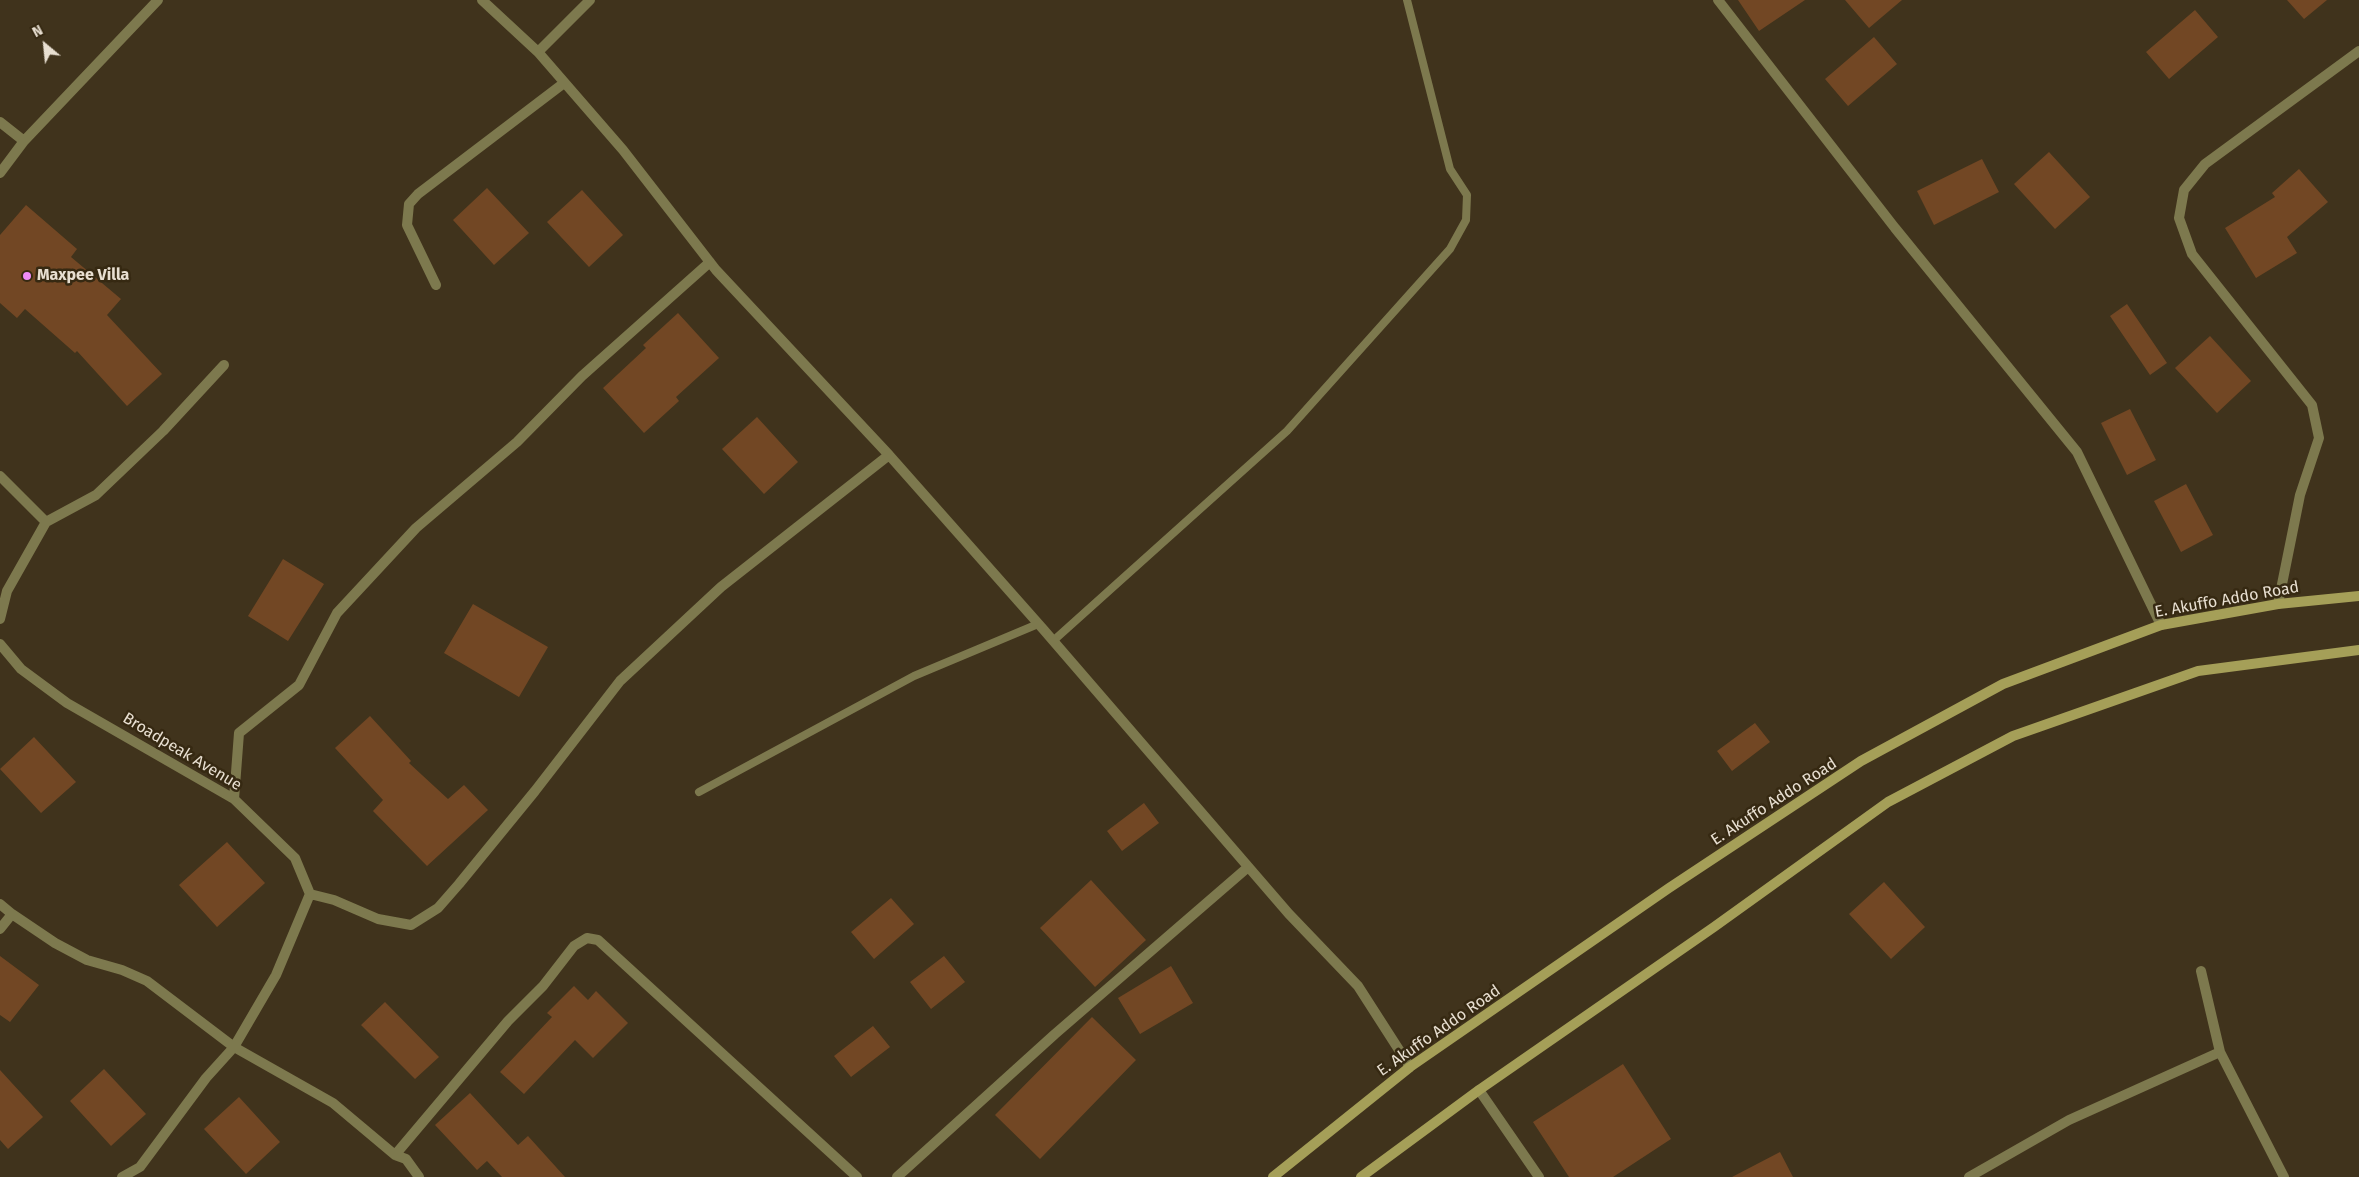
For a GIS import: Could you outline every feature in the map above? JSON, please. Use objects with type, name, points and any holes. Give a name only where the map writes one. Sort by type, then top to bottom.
[{"type":"main road","name":"E. Akuffo Addo Road","points":[[1273,1177],[1410,1067],[1669,888],[1862,761],[2003,684],[2160,625],[2278,604],[2359,596]]},
{"type":"main road","points":[[1360,1177],[1479,1090],[1714,927],[1888,802],[2013,736],[2198,671],[2359,650]]},
{"type":"street","points":[[0,173],[24,141],[158,0]]},
{"type":"street","points":[[482,0],[538,52],[623,150],[710,262],[889,455],[1038,624],[1247,868],[1358,986],[1410,1067]]},
{"type":"street","points":[[538,52],[590,0]]},
{"type":"street","points":[[1718,0],[1895,228],[2077,452],[2160,625]]},
{"type":"street","points":[[2278,604],[2300,495],[2319,438],[2312,405],[2192,254],[2179,218],[2184,190],[2205,164],[2359,51]]},
{"type":"street","points":[[436,285],[407,225],[410,204],[418,194],[564,83]]},
{"type":"street","points":[[0,122],[24,141]]},
{"type":"street","points":[[234,798],[239,733],[299,685],[338,613],[358,590],[416,528],[518,442],[582,376],[710,262]]},
{"type":"street","points":[[0,620],[7,591],[46,522],[96,495],[163,431],[224,365]]},
{"type":"street","points":[[122,1177],[140,1167],[206,1078],[234,1047],[276,975],[310,894],[334,900],[378,919],[411,926],[438,908],[535,791],[620,681],[721,587],[889,455]]},
{"type":"street","points":[[0,476],[46,522]]},
{"type":"street","name":"Broadpeak Avenue","points":[[0,644],[21,669],[67,703],[234,798],[295,858],[310,894]]},
{"type":"street","points":[[897,1177],[1048,1041],[1247,868]]},
{"type":"street","points":[[0,904],[55,943],[87,960],[122,970],[147,982],[234,1047],[332,1103],[395,1155],[406,1159],[420,1177]]},
{"type":"street","points":[[0,929],[12,914]]},
{"type":"street","points":[[395,1155],[508,1021],[543,986],[574,946],[587,938],[598,940],[857,1177]]},
{"type":"street","points":[[2202,971],[2220,1052],[2284,1177]]},
{"type":"street","points":[[1969,1177],[2069,1120],[2220,1052]]},
{"type":"street","points":[[1479,1090],[1539,1177]]},
{"type":"lane","points":[[1053,642],[1287,431],[1450,249],[1462,228],[1466,220],[1467,196],[1450,169],[1407,0]]},
{"type":"lane","points":[[699,792],[914,676],[1038,624]]},
{"type":"building","points":[[1738,0],[1805,0],[1759,31]]},
{"type":"building","points":[[1845,0],[1902,0],[1869,28]]},
{"type":"building","points":[[2287,0],[2327,0],[2304,19]]},
{"type":"building","points":[[2195,10],[2218,37],[2169,79],[2146,52]]},
{"type":"building","points":[[1874,37],[1897,64],[1848,106],[1825,79]]},
{"type":"building","points":[[2049,152],[2090,197],[2055,229],[2014,184]]},
{"type":"building","points":[[1982,159],[1999,192],[1934,225],[1917,191]]},
{"type":"building","points":[[2299,169],[2328,202],[2287,237],[2297,253],[2256,278],[2225,228],[2275,197],[2272,193]]},
{"type":"building","points":[[487,188],[529,233],[494,265],[453,220]]},
{"type":"building","points":[[582,190],[623,235],[589,267],[547,222]]},
{"type":"building","points":[[26,205],[77,249],[71,257],[121,299],[107,315],[162,374],[127,406],[77,351],[75,353],[25,309],[17,318],[0,303],[0,235]]},
{"type":"building","points":[[2127,304],[2167,363],[2150,375],[2110,316]]},
{"type":"building","points":[[678,313],[719,358],[676,397],[679,401],[644,433],[603,388],[646,348],[643,345]]},
{"type":"building","points":[[2210,336],[2251,381],[2217,413],[2175,368]]},
{"type":"building","points":[[2130,409],[2156,460],[2127,475],[2101,423]]},
{"type":"building","points":[[757,417],[798,462],[764,494],[722,449]]},
{"type":"building","points":[[2186,484],[2213,535],[2181,552],[2154,501]]},
{"type":"building","points":[[283,559],[324,584],[288,641],[248,616]]},
{"type":"building","points":[[473,604],[548,647],[519,697],[444,653]]},
{"type":"building","points":[[370,716],[411,761],[409,763],[448,799],[464,785],[488,810],[427,866],[373,811],[383,800],[335,748]]},
{"type":"building","points":[[1755,723],[1770,742],[1732,771],[1717,751]]},
{"type":"building","points":[[34,737],[76,782],[41,813],[0,769]]},
{"type":"building","points":[[1144,803],[1159,823],[1122,851],[1107,831]]},
{"type":"building","points":[[227,842],[265,883],[217,927],[179,885]]},
{"type":"building","points":[[1091,880],[1146,940],[1095,987],[1040,928]]},
{"type":"building","points":[[1884,882],[1925,927],[1891,959],[1849,914]]},
{"type":"building","points":[[891,898],[914,924],[874,959],[851,932]]},
{"type":"building","points":[[0,956],[39,985],[10,1022],[0,1015]]},
{"type":"building","points":[[944,956],[965,982],[931,1009],[910,982]]},
{"type":"building","points":[[1171,966],[1193,1003],[1140,1034],[1118,998]]},
{"type":"building","points":[[574,986],[588,1000],[596,991],[628,1023],[593,1058],[575,1040],[524,1094],[500,1072],[552,1017],[547,1013]]},
{"type":"building","points":[[385,1002],[439,1057],[415,1079],[361,1025]]},
{"type":"building","points":[[1092,1017],[1136,1060],[1040,1159],[995,1115]]},
{"type":"building","points":[[873,1026],[890,1047],[851,1077],[834,1056]]},
{"type":"building","points":[[1623,1064],[1671,1139],[1613,1177],[1569,1177],[1533,1122]]},
{"type":"building","points":[[104,1069],[146,1114],[111,1146],[70,1101]]},
{"type":"building","points":[[0,1070],[43,1117],[8,1149],[0,1140]]},
{"type":"building","points":[[470,1093],[518,1145],[528,1136],[565,1177],[502,1177],[487,1161],[477,1170],[435,1125]]},
{"type":"building","points":[[239,1097],[280,1142],[246,1174],[204,1129]]},
{"type":"building","points":[[1780,1152],[1793,1177],[1732,1177]]},
{"type":"place","name":"Maxpee Villa","points":[[27,276]]}]
